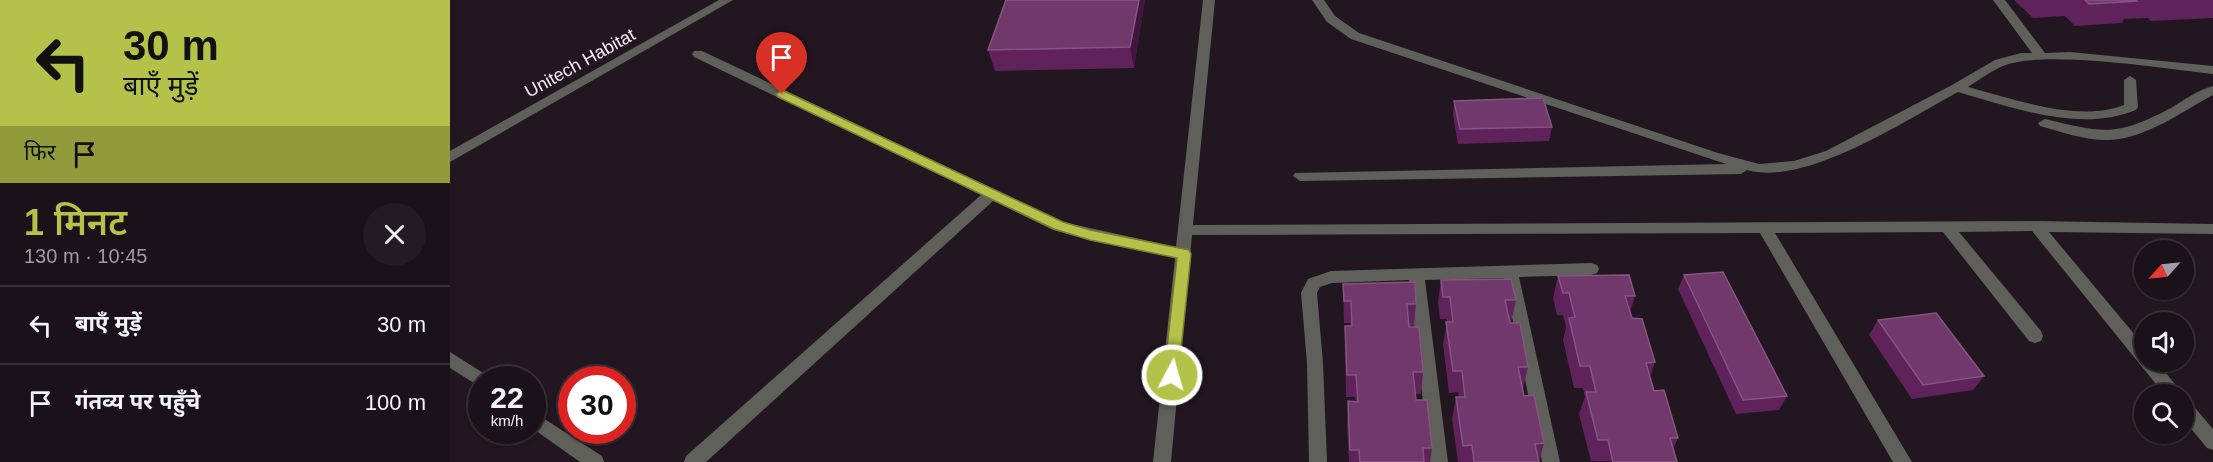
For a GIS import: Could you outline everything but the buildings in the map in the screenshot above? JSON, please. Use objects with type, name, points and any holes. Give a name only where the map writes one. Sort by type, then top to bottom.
[{"type":"street","name":"Unitech Habitat","points":[[450,157],[727,0]]},
{"type":"street","points":[[1162,462],[1184,254],[1196,108],[1209,0]]},
{"type":"street","points":[[1318,0],[1331,19],[1355,36],[1713,156],[1759,169]]},
{"type":"street","points":[[2000,0],[2040,55]]},
{"type":"street","points":[[698,54],[1058,226],[1090,235],[1184,254]]},
{"type":"street","points":[[1300,176],[1759,169],[1795,165],[1832,154],[1999,63],[2021,57],[2070,56],[2213,70]]},
{"type":"street","points":[[1956,88],[2026,106],[2091,117],[2120,114],[2131,108],[2130,80]]},
{"type":"street","points":[[2045,123],[2092,134],[2118,134],[2145,124],[2213,90]]},
{"type":"street","points":[[693,462],[992,194]]},
{"type":"street","points":[[1186,230],[2036,226],[2213,229]]},
{"type":"street","points":[[2036,226],[2134,345]]},
{"type":"street","points":[[1947,227],[2035,336]]},
{"type":"street","points":[[1765,228],[1903,462]]},
{"type":"street","points":[[1318,462],[1315,363],[1308,293],[1314,283],[1331,277],[1591,269]]},
{"type":"street","points":[[1510,271],[1551,462]]},
{"type":"street","points":[[1416,274],[1439,462]]},
{"type":"street","points":[[450,359],[468,371]]},
{"type":"street","points":[[2156,372],[2166,384]]},
{"type":"street","points":[[2194,419],[2213,442]]},
{"type":"street","points":[[546,428],[595,462]]},
{"type":"route","points":[[782,94],[1058,226],[1090,235],[1184,254],[1172,375]]}]
